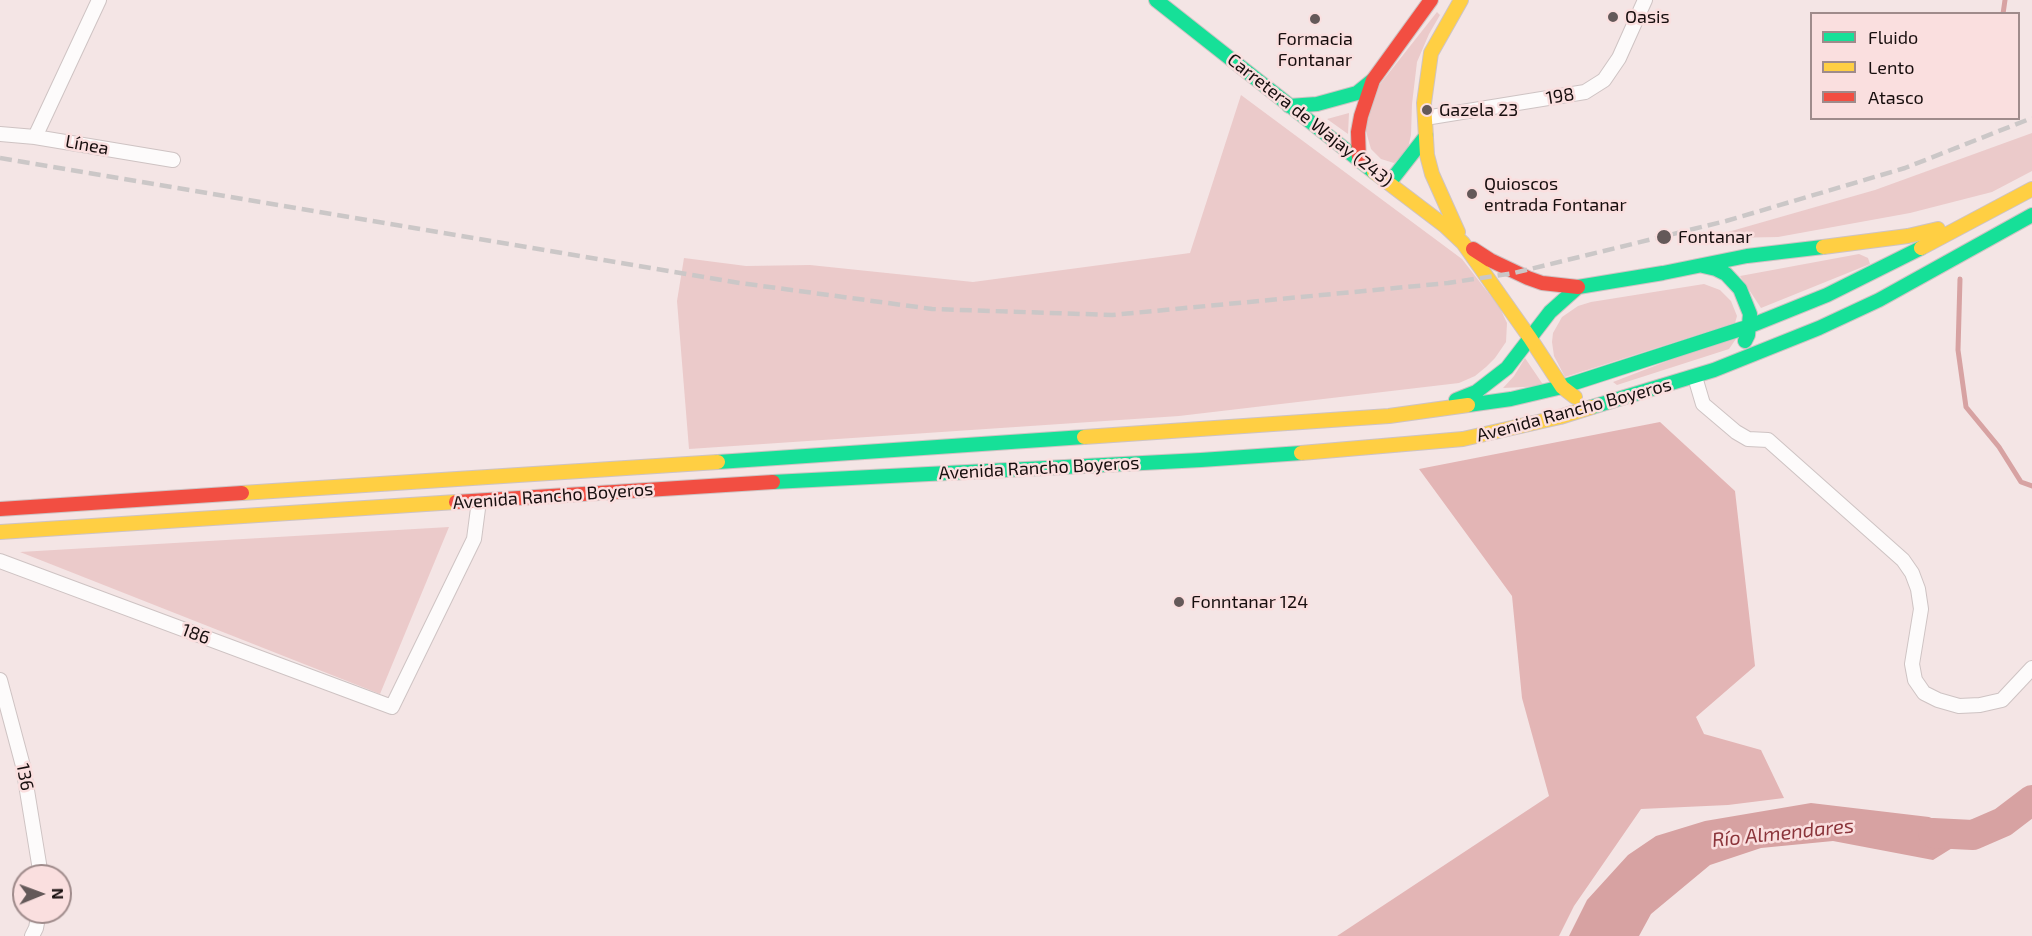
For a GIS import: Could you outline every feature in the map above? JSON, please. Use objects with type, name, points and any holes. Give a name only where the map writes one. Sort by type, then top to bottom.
[{"type":"main road","name":"Carretera de Wajay (243)","points":[[1156,0],[1289,106],[1390,182],[1463,243],[1562,387]]},
{"type":"main road","points":[[1289,106],[1317,104],[1357,93],[1373,80],[1431,0]]},
{"type":"main road","points":[[1458,1],[1431,54],[1425,88],[1425,118],[1431,174],[1463,243]]},
{"type":"main road","points":[[1359,160],[1358,132],[1373,80]]},
{"type":"main road","points":[[1390,182],[1426,136]]},
{"type":"main road","name":"Avenida Rancho Boyeros","points":[[0,509],[1223,429],[1389,416],[1511,399],[1562,387],[1750,326],[1827,295],[1876,272],[2032,189]]},
{"type":"main road","name":"Carretera de Wajay (243)","points":[[1463,243],[1528,278],[1542,283],[1578,287],[1703,266],[1747,256],[1908,236],[1955,224],[1994,209]]},
{"type":"main road","name":"Avenida Rancho Boyeros","points":[[0,532],[768,482],[1202,460],[1374,448],[1463,439],[1528,425],[1714,370],[1819,328],[1879,300],[2032,215]]},
{"type":"main road","points":[[1703,266],[1725,274],[1740,289],[1748,307],[1750,326],[1748,335],[1734,354],[1714,370]]},
{"type":"main road","points":[[1424,411],[1466,396],[1488,384],[1515,359],[1551,312],[1578,287]]},
{"type":"main road","points":[[1562,387],[1581,400],[1599,405]]},
{"type":"street","points":[[35,137],[99,0]]},
{"type":"street","name":"198","points":[[1425,118],[1584,92],[1604,80],[1619,57],[1645,0]]},
{"type":"street","name":"Línea","points":[[0,134],[35,137],[173,160]]},
{"type":"street","points":[[1695,377],[1703,404],[1742,436],[1748,439],[1768,440],[1903,560],[1912,573],[1918,589],[1921,609],[1912,663],[1915,680],[1924,693],[1959,706],[1980,705],[2002,700],[2032,668]]},
{"type":"street","name":"186","points":[[0,561],[392,707],[474,539],[479,501]]},
{"type":"street","name":"136","points":[[0,680],[23,766],[39,864]]},
{"type":"shaded area","points":[[1437,12],[1440,15],[1417,62],[1411,135],[1407,152],[1394,163],[1381,159],[1371,149],[1365,128],[1373,93]]},
{"type":"shaded area","points":[[1241,95],[1462,259],[1500,308],[1507,323],[1506,342],[1486,367],[1475,376],[1459,383],[1179,416],[689,449],[677,301],[684,258],[746,266],[810,265],[973,282],[1190,253]]},
{"type":"shaded area","points":[[1349,113],[1348,134],[1327,119]]},
{"type":"shaded area","points":[[2032,133],[2032,171],[1992,192],[1910,213],[1778,237],[1726,238],[1728,232],[1875,190]]},
{"type":"shaded area","points":[[1859,254],[1868,258],[1870,264],[1761,308],[1740,276]]},
{"type":"shaded area","points":[[1704,284],[1720,290],[1731,301],[1737,316],[1735,323],[1565,377],[1554,356],[1553,333],[1562,317],[1578,306]]},
{"type":"shaded area","points":[[1740,333],[1729,349],[1617,385],[1613,382]]},
{"type":"shaded area","points":[[1525,358],[1544,386],[1503,388],[1514,376]]},
{"type":"shaded area","points":[[1660,422],[1735,491],[1755,666],[1696,717],[1704,734],[1761,750],[1784,798],[1728,805],[1641,809],[1574,906],[1559,936],[1337,936],[1549,796],[1522,698],[1512,596],[1419,469]]},
{"type":"shaded area","points":[[449,527],[380,694],[20,552]]},
{"type":"water","points":[[1811,803],[1929,817],[1973,835],[1933,860],[1833,841],[1761,848],[1710,865],[1651,914],[1639,936],[1569,936],[1587,900],[1628,855],[1656,836],[1705,821]]},
{"type":"waterway","points":[[2003,12],[2005,0]]},
{"type":"waterway","points":[[1960,279],[1958,350],[1966,407],[1999,447],[2021,482],[2032,486]]},
{"type":"waterway","name":"Río Almendares","points":[[1933,833],[1973,835],[2003,822],[2032,800]]},
{"type":"railway","points":[[0,158],[740,283],[932,309],[1112,315],[1448,283],[1514,273],[1726,221],[1905,168],[2032,118]]},
{"type":"traffic: fast","points":[[1156,0],[1374,172]]},
{"type":"traffic: fast","points":[[1289,106],[1317,104],[1357,93],[1373,80]]},
{"type":"traffic: fast","points":[[1390,182],[1426,136]]},
{"type":"traffic: fast","points":[[1592,407],[1714,370],[1819,328],[1879,300],[2032,215]]},
{"type":"traffic: fast","points":[[1456,400],[1476,392],[1507,368],[1550,312],[1578,287],[1747,256],[1823,247]]},
{"type":"traffic: fast","points":[[1468,405],[1511,399],[1562,387],[1750,326],[1827,295],[1921,248]]},
{"type":"traffic: fast","points":[[1703,266],[1726,274],[1740,289],[1750,314],[1748,335],[1745,341]]},
{"type":"traffic: fast","points":[[718,462],[1084,437]]},
{"type":"traffic: fast","points":[[773,482],[1301,453]]},
{"type":"traffic: slow","points":[[1458,232],[1432,174],[1427,155],[1424,103],[1431,53],[1461,0]]},
{"type":"traffic: slow","points":[[1374,172],[1445,226],[1463,243],[1530,338]]},
{"type":"traffic: slow","points":[[1921,248],[2032,189]]},
{"type":"traffic: slow","points":[[1823,247],[1908,236],[1938,229]]},
{"type":"traffic: slow","points":[[1530,338],[1562,387],[1575,397]]},
{"type":"traffic: slow","points":[[1084,437],[1389,416],[1468,405]]},
{"type":"traffic: slow","points":[[1301,453],[1463,439],[1560,417],[1592,407]]},
{"type":"traffic: slow","points":[[242,493],[718,462]]},
{"type":"traffic: slow","points":[[0,532],[456,502]]},
{"type":"traffic: jam","points":[[1359,160],[1358,132],[1373,80],[1431,0]]},
{"type":"traffic: jam","points":[[1473,249],[1490,260],[1528,278],[1542,283],[1578,287]]},
{"type":"traffic: jam","points":[[456,502],[773,482]]},
{"type":"traffic: jam","points":[[0,509],[242,493]]},
{"type":"place","name":"Oasis","points":[[1613,17]]},
{"type":"place","name":"Formacia Fontanar","points":[[1315,19]]},
{"type":"place","name":"Gazela 23","points":[[1427,110]]},
{"type":"place","name":"Quioscos entrada Fontanar","points":[[1472,194]]},
{"type":"place","name":"Fontanar","points":[[1664,237]]},
{"type":"place","name":"Fonntanar 124","points":[[1179,602]]}]
